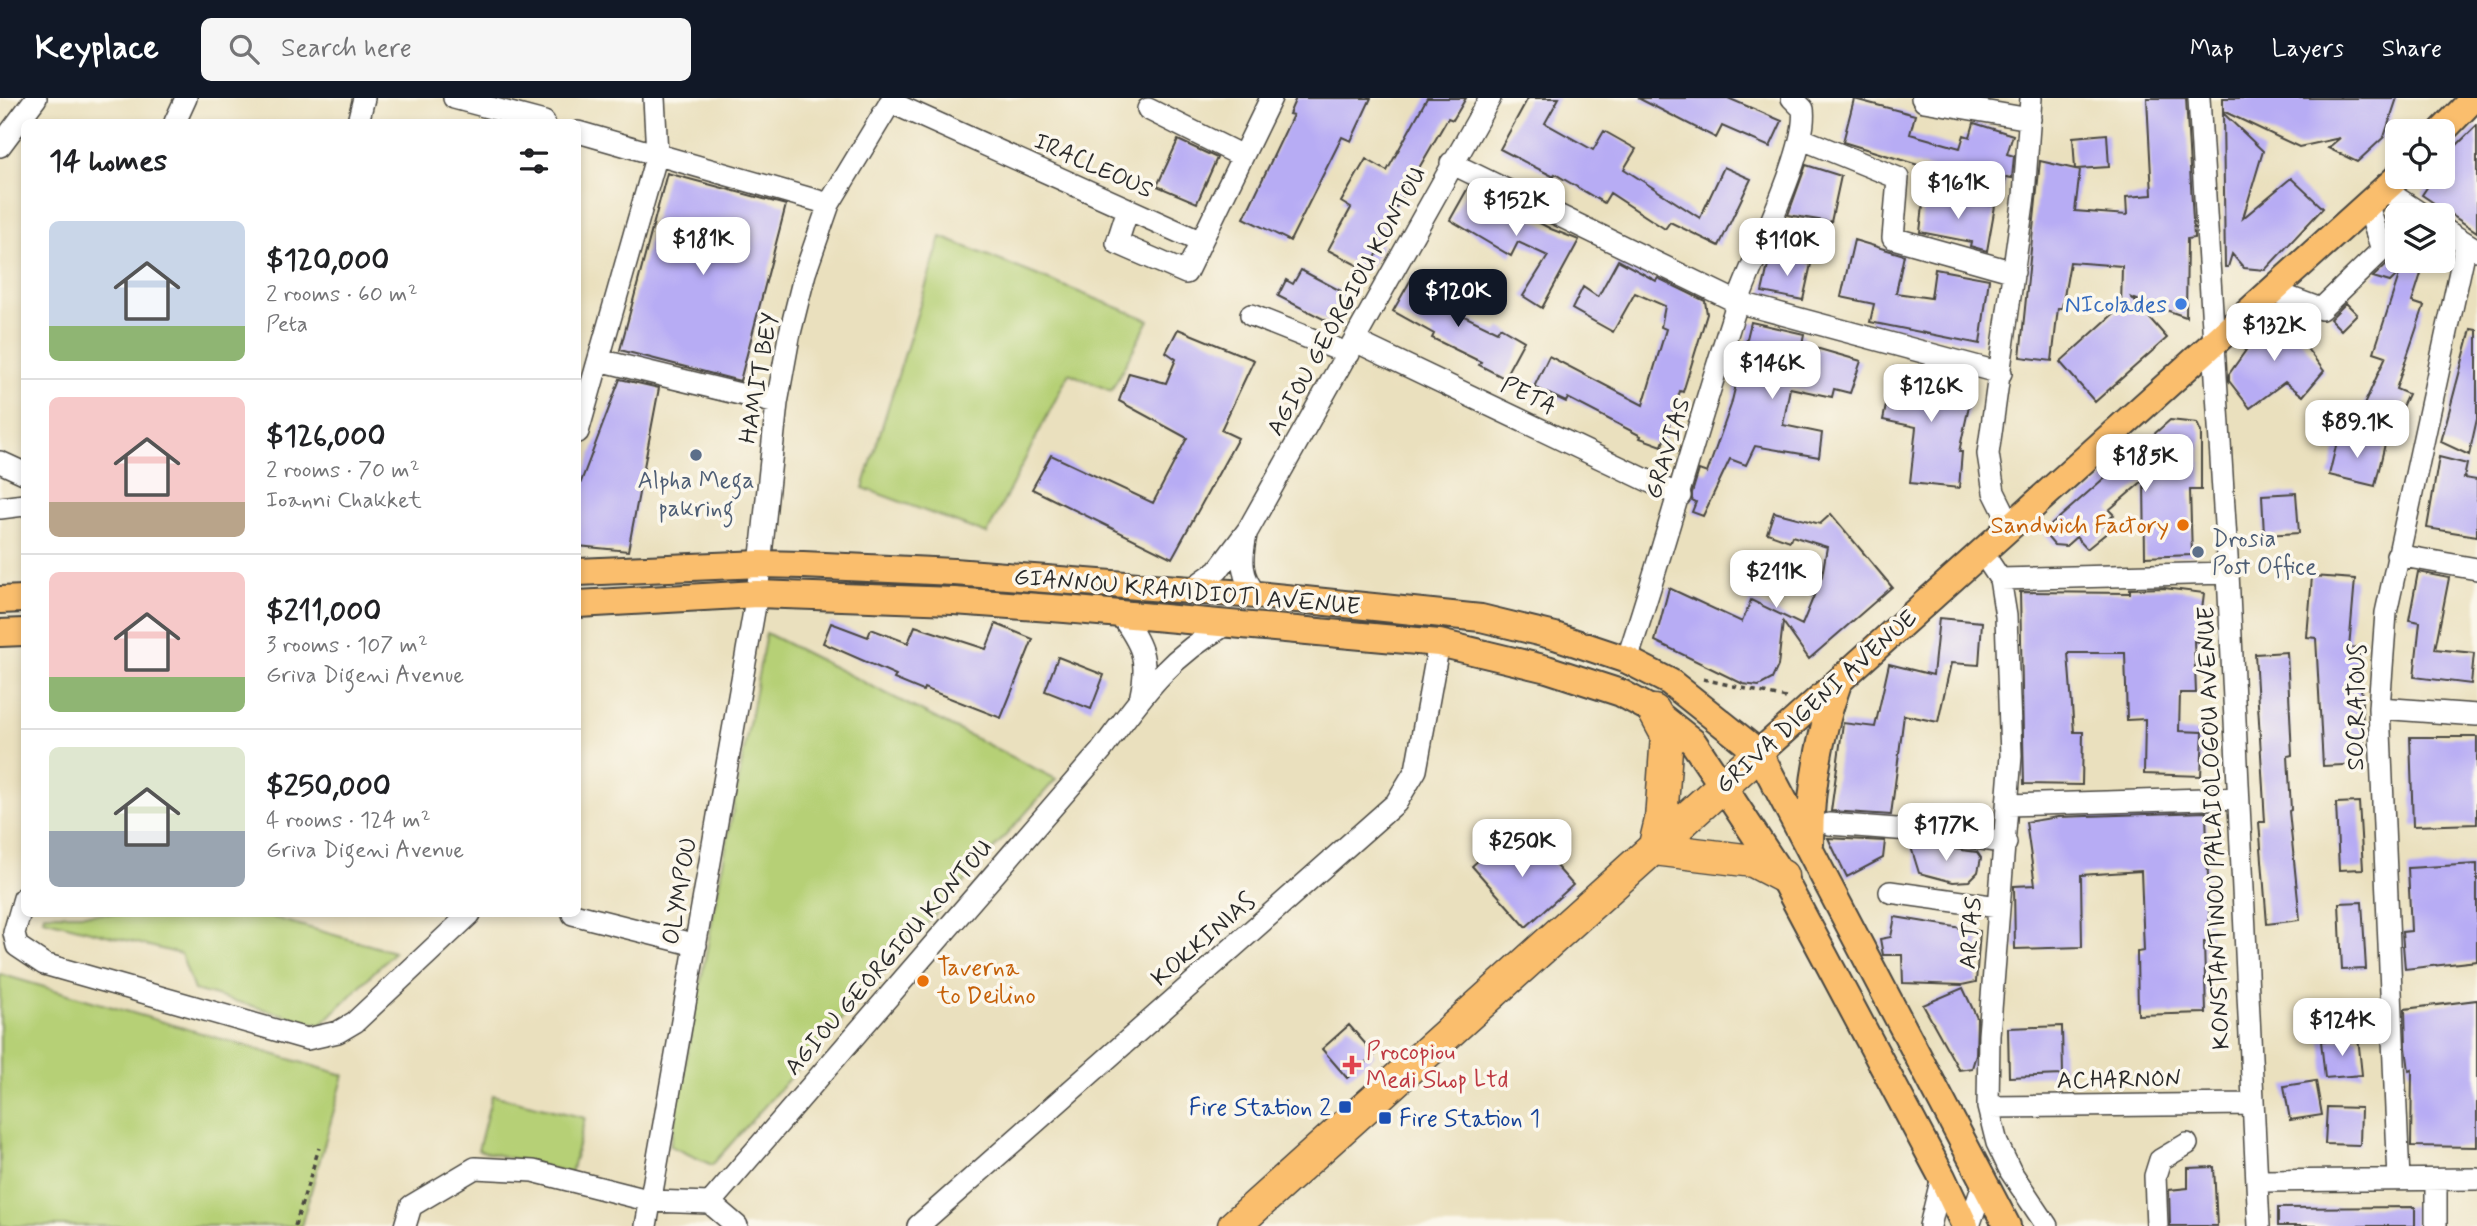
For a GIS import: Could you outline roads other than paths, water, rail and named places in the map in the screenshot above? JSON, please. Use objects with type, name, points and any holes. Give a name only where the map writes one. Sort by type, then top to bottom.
[{"type":"highway","points":[[1654,711],[1667,735],[1661,820],[1654,849],[1753,861],[1782,876]]},
{"type":"highway","name":"GRIVA DIGENI AVENUE","points":[[1234,1226],[1759,753]]},
{"type":"main road","points":[[2454,119],[2474,98]]},
{"type":"main road","name":"GRIVA DIGENI AVENUE","points":[[1759,753],[2384,192]]},
{"type":"main road","name":"GIANNOU KRANIDIOTI AVENUE","points":[[581,572],[760,564],[954,572],[1190,590],[1480,618],[1555,636],[1627,660],[1670,682],[1759,753]]},
{"type":"main road","name":"GIANNOU KRANIDIOTI AVENUE","points":[[581,604],[757,594],[954,601],[1121,614],[1439,643],[1547,669],[1621,693],[1654,711],[1693,742],[1782,876],[1967,1226]]},
{"type":"main road","points":[[0,600],[21,599]]},
{"type":"main road","points":[[0,633],[21,632]]},
{"type":"main road","points":[[1810,845],[1810,803],[1822,727],[1840,678]]},
{"type":"main road","points":[[1759,753],[1810,845],[2007,1226]]},
{"type":"street","points":[[0,146],[36,98]]},
{"type":"street","points":[[177,119],[186,98]]},
{"type":"street","points":[[359,119],[364,98]]},
{"type":"street","points":[[454,98],[533,119]]},
{"type":"street","points":[[581,422],[657,154],[654,98]]},
{"type":"street","points":[[1128,209],[1117,243],[1186,273],[1199,241],[1271,98]]},
{"type":"street","name":"AGIOU GEORGIOU KONTOU","points":[[1190,590],[1218,570],[1248,530],[1352,348],[1451,163],[1490,98]]},
{"type":"street","name":"GRAVIAS","points":[[1627,660],[1680,496],[1737,302],[1802,139],[1803,109],[1791,98]]},
{"type":"street","points":[[1922,98],[1924,101],[2030,109],[2014,272],[1988,454],[1989,475],[1994,492],[2011,526]]},
{"type":"street","name":"KONSTANTINOU PALAIOLOGOU AVENUE","points":[[2199,98],[2228,573],[2251,1104],[2259,1226]]},
{"type":"street","name":"HAMIT BEY","points":[[760,564],[777,404],[805,273],[829,204],[892,100]]},
{"type":"street","name":"IRACLEOUS","points":[[892,100],[1199,241]]},
{"type":"street","points":[[1148,109],[1242,156]]},
{"type":"street","points":[[581,133],[829,204]]},
{"type":"street","points":[[1802,139],[1898,178],[1893,238],[2014,272]]},
{"type":"street","points":[[1451,163],[1737,302],[2001,373]]},
{"type":"street","points":[[2272,291],[2320,309],[2382,250],[2384,192],[2403,203]]},
{"type":"street","points":[[2455,237],[2471,247]]},
{"type":"street","name":"SOCRATOUS","points":[[2399,1180],[2379,708],[2380,663],[2396,555],[2471,247]]},
{"type":"street","name":"PETA","points":[[1251,315],[1352,348],[1680,496]]},
{"type":"street","points":[[599,360],[777,404]]},
{"type":"street","points":[[0,462],[21,472]]},
{"type":"street","points":[[0,508],[21,505]]},
{"type":"street","name":"AGIOU GEORGIOU KONTOU","points":[[1248,530],[1242,564],[1246,584],[1257,596]]},
{"type":"street","name":"ARTAS","points":[[1982,552],[2000,579],[2006,616],[2011,741],[2009,805],[1998,907],[1989,1035],[1988,1107],[1997,1143],[2011,1172],[2047,1226]]},
{"type":"street","points":[[2396,555],[2477,569]]},
{"type":"street","name":"OLYMPOU","points":[[646,1226],[757,594],[760,564]]},
{"type":"street","points":[[2000,579],[2228,573]]},
{"type":"street","name":"AGIOU GEORGIOU KONTOU","points":[[1121,614],[1144,655],[1147,670],[1141,697]]},
{"type":"street","name":"AGIOU GEORGIOU KONTOU","points":[[710,1203],[1101,751],[1141,697],[1177,657],[1227,624]]},
{"type":"street","name":"KOKKINIAS","points":[[918,1226],[1395,803],[1408,787],[1416,770],[1439,643]]},
{"type":"street","points":[[2379,708],[2477,715]]},
{"type":"street","points":[[2009,805],[2237,798]]},
{"type":"street","points":[[1829,824],[1937,832],[2006,843]]},
{"type":"street","points":[[1890,892],[1998,907]]},
{"type":"street","points":[[21,908],[14,933],[17,946],[28,956],[44,964],[307,1039],[338,1032],[355,1021],[467,917]]},
{"type":"street","points":[[581,916],[696,945]]},
{"type":"street","name":"ACHARNON","points":[[1988,1107],[2251,1104]]},
{"type":"street","points":[[2157,1226],[2155,1176],[2160,1160],[2187,1143]]},
{"type":"street","points":[[405,1226],[411,1206],[475,1168],[533,1171],[651,1201],[710,1203],[737,1226]]},
{"type":"street","points":[[1930,1226],[1942,1177]]},
{"type":"street","points":[[2256,1181],[2477,1179]]},
{"type":"street","points":[[2436,1180],[2436,1226]]},
{"type":"street","points":[[1967,1226],[1984,1182]]},
{"type":"place","name":"NIcolades","points":[[2181,304]]},
{"type":"place","name":"Alpha Mega pakring","points":[[696,455]]},
{"type":"place","name":"Sandwich Factory","points":[[2183,525]]},
{"type":"place","name":"Drosia Post Office","points":[[2198,552]]},
{"type":"place","name":"Taverna to Deilino","points":[[923,981]]},
{"type":"place","name":"Procopiou Medi Shop Ltd","points":[[1352,1065]]},
{"type":"place","name":"Fire Station 2","points":[[1345,1107]]},
{"type":"place","name":"Fire Station 1","points":[[1385,1118]]}]
